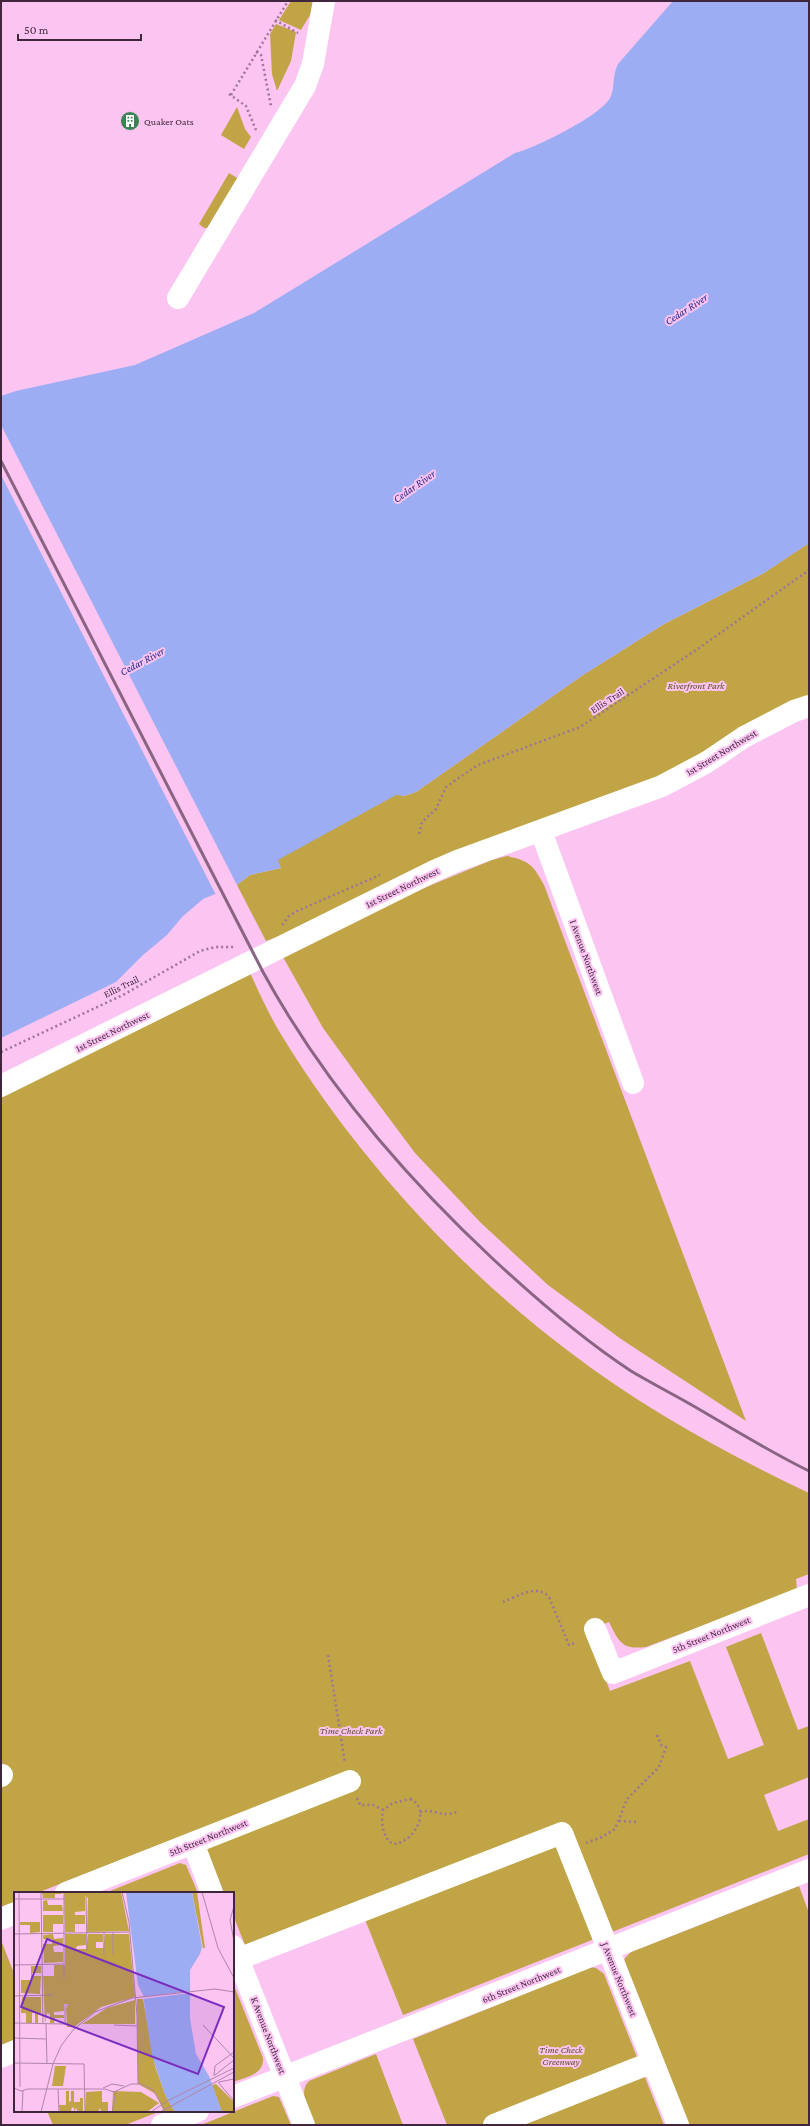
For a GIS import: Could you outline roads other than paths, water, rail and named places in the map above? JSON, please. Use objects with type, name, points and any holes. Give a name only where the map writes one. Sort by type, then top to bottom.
[{"type":"street","points":[[178,298],[262,132],[310,75],[324,1]]},
{"type":"street","name":"1st Street Northwest","points":[[1,1086],[434,871],[457,861],[662,786],[707,762],[744,736],[794,711],[809,706]]},
{"type":"street","name":"I Avenue Northwest","points":[[541,831],[633,1083]]},
{"type":"street","name":"5th Street Northwest","points":[[595,1629],[613,1673],[809,1595]]},
{"type":"street","name":"5th Street Northwest","points":[[69,1892],[350,1781]]},
{"type":"street","name":"J Avenue Northwest","points":[[235,1955],[565,1841],[678,2125]]},
{"type":"street","points":[[193,1843],[212,1892]]},
{"type":"street","name":"6th Street Northwest","points":[[234,2097],[809,1870]]},
{"type":"street","points":[[1,1918],[14,1913]]},
{"type":"street","name":"K Avenue Northwest","points":[[235,1955],[304,2125]]},
{"type":"street","points":[[1,2057],[14,2051]]},
{"type":"street","points":[[494,2125],[653,2062]]},
{"type":"street","points":[[162,2125],[195,2112]]},
{"type":"water","name":"Cedar River","points":[[673,1],[809,1],[809,543],[764,573],[664,624],[583,675],[416,792],[404,796],[396,795],[278,860],[281,868],[250,875],[237,885],[203,899],[182,917],[167,935],[143,955],[116,982],[1,1038],[1,396],[16,391],[135,365],[254,313],[515,153],[537,145],[568,130],[596,112],[606,103],[611,96],[618,64]]},
{"type":"railway","points":[[1,461],[263,972],[311,1051],[366,1124],[427,1194],[460,1227],[526,1289],[577,1332],[631,1371],[809,1471]]},
{"type":"place","name":"Quaker Oats","points":[[130,121]]},
{"type":"park label","name":"Riverfront Park","points":[[696,685]]},
{"type":"park label","name":"Time Check Park","points":[[351,1730]]},
{"type":"park label","name":"Time Check Greenway","points":[[561,2054]]}]
